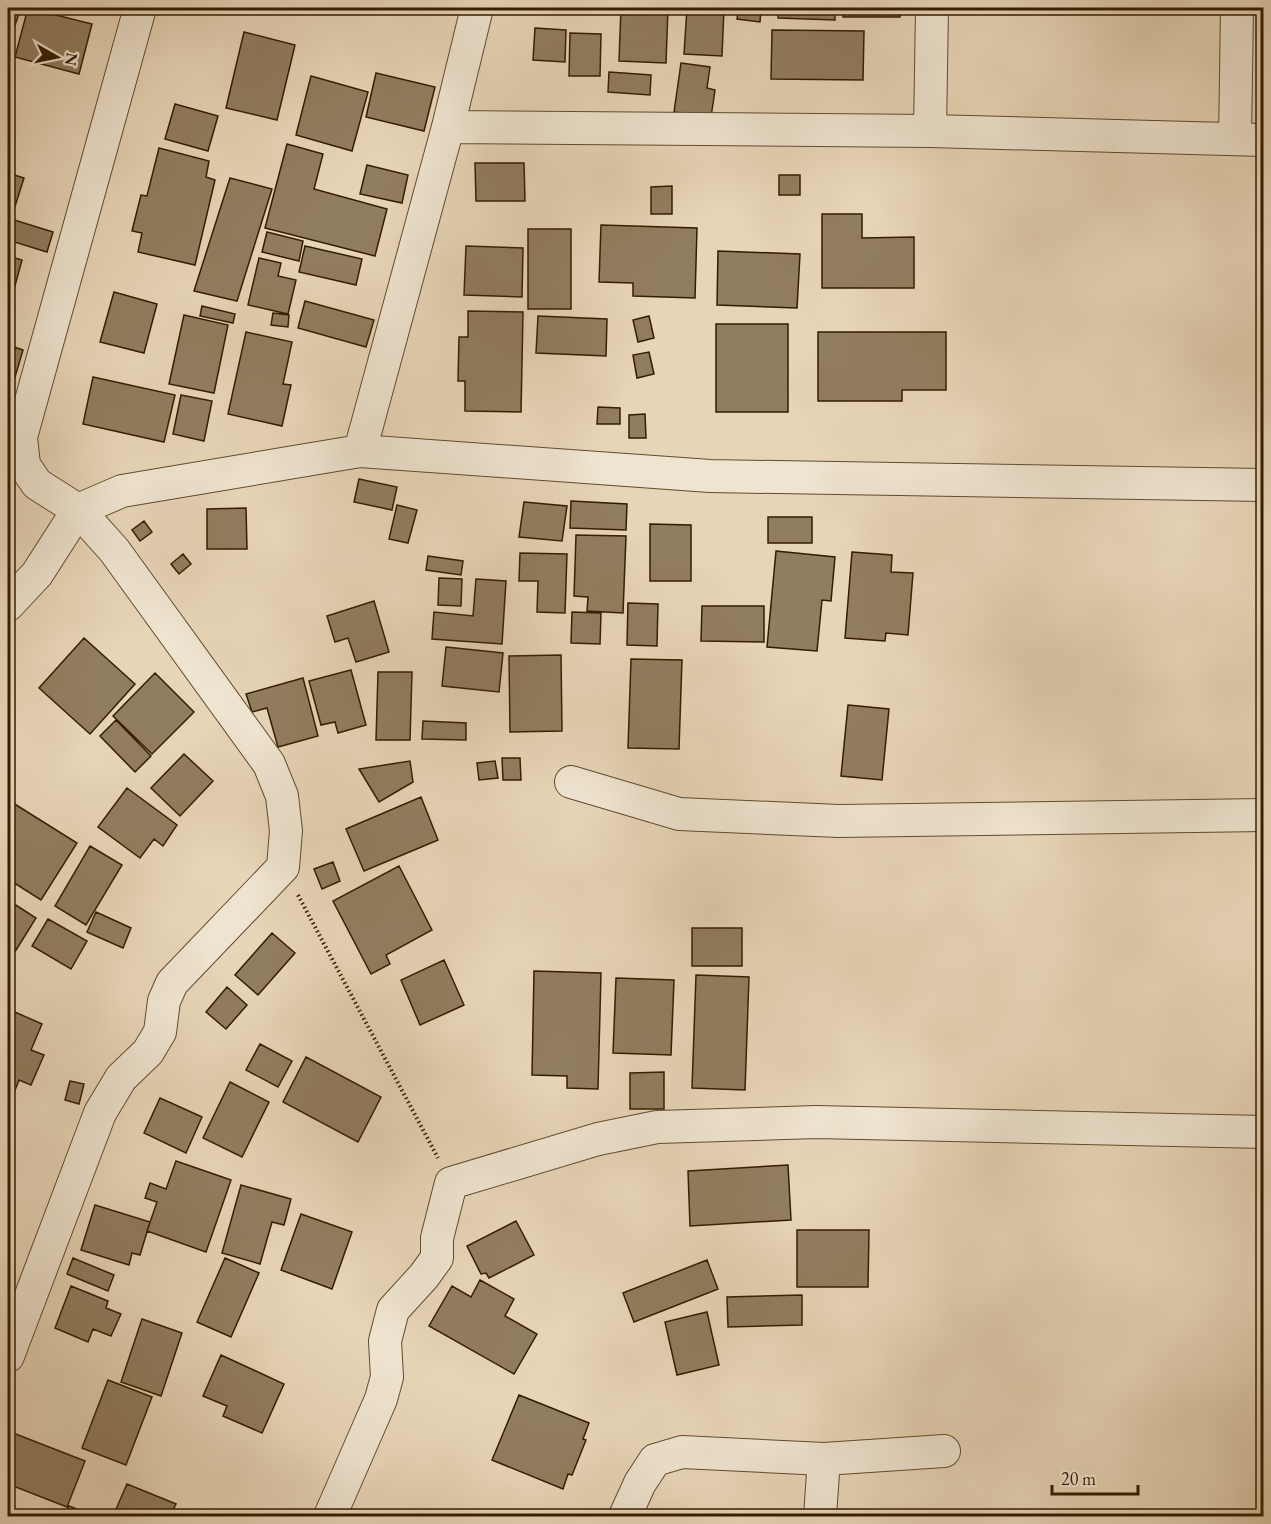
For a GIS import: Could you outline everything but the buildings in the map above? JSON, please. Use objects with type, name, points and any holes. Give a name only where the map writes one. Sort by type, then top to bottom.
[{"type":"street","points":[[8,1356],[100,1113],[121,1078],[148,1052],[160,1032],[164,1001],[172,983],[283,867],[286,831],[282,796],[269,764],[114,550],[78,510],[37,484],[24,465],[21,437],[140,8]]},
{"type":"street","points":[[360,451],[448,127],[477,8]]},
{"type":"street","points":[[930,131],[932,8]]},
{"type":"street","points":[[448,127],[930,131],[1249,140],[1237,8]]},
{"type":"street","points":[[8,605],[37,574],[78,510],[122,491],[360,451],[710,476],[1263,485]]},
{"type":"street","points":[[571,782],[679,814],[839,821],[1263,815]]},
{"type":"street","points":[[330,1516],[381,1399],[387,1377],[385,1341],[393,1310],[424,1276],[436,1258],[437,1238],[451,1183],[598,1139],[657,1126],[816,1122],[1263,1132]]},
{"type":"street","points":[[626,1516],[640,1483],[655,1460],[682,1452],[824,1460],[944,1451]]},
{"type":"street","points":[[820,1516],[824,1460]]},
{"type":"path","points":[[283,867],[451,1183]]}]
